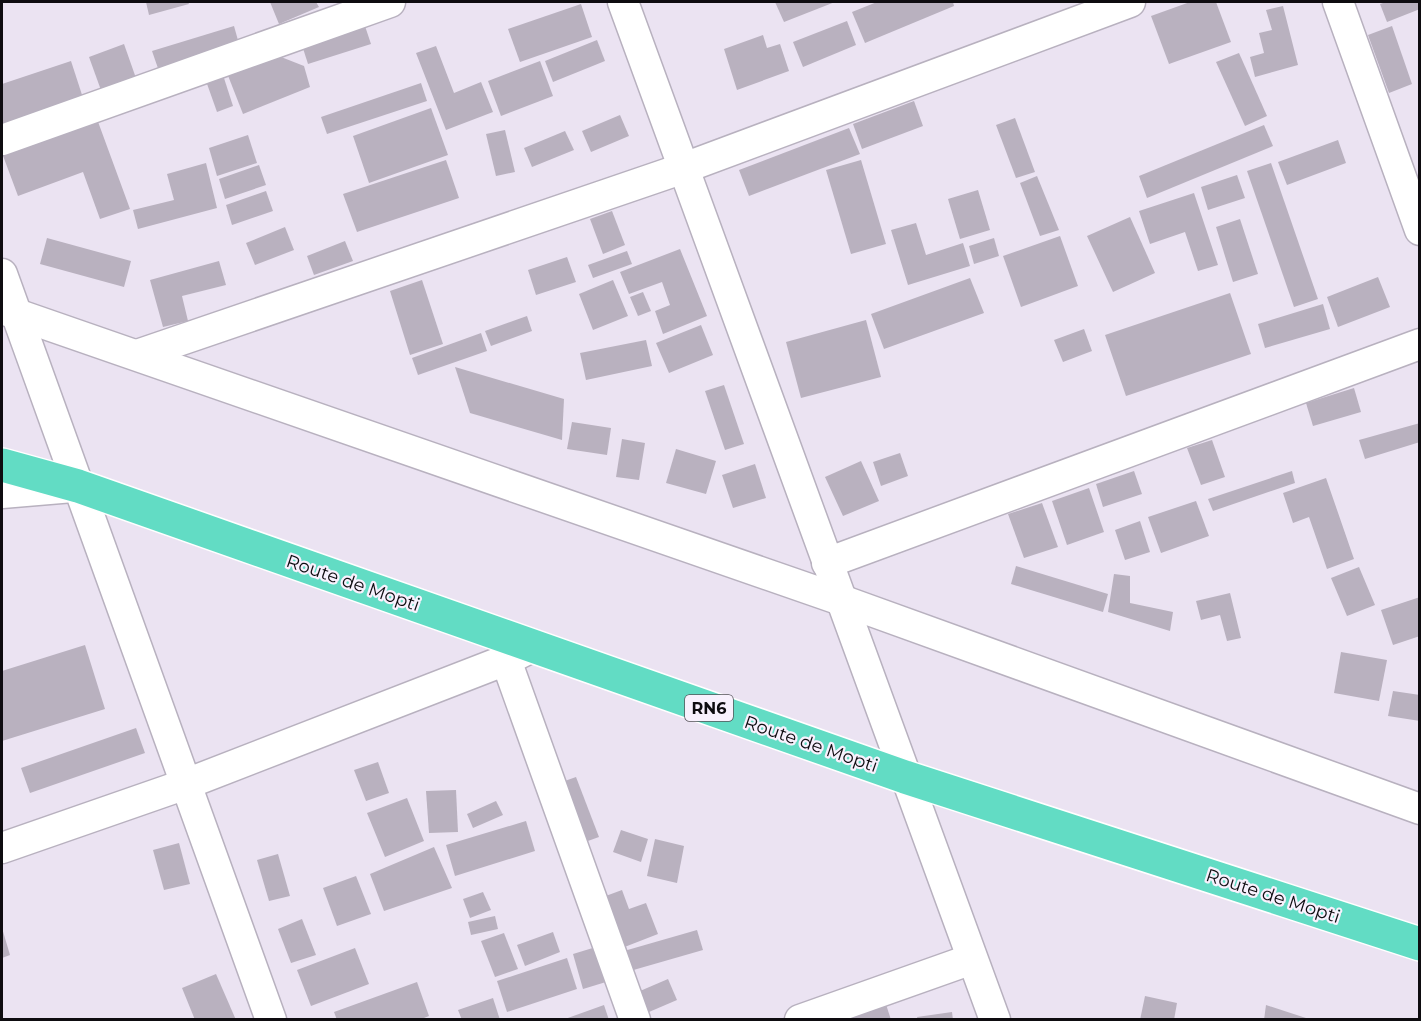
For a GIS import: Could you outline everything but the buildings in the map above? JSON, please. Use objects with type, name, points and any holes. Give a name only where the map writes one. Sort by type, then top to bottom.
[{"type":"highway","name":"Route de Mopti","points":[[2,465],[78,486],[520,653],[1419,944]]},
{"type":"street","points":[[2,140],[390,2]]},
{"type":"street","points":[[623,2],[995,1020]]},
{"type":"street","points":[[137,355],[684,168],[1130,2]]},
{"type":"street","points":[[1338,2],[1419,230]]},
{"type":"street","points":[[2,274],[9,312],[78,486],[271,1020]]},
{"type":"street","points":[[9,312],[841,600],[1419,809]]},
{"type":"street","points":[[827,563],[1419,344]]},
{"type":"street","points":[[2,493],[78,486]]},
{"type":"street","points":[[2,848],[186,784],[520,653],[636,1020]]},
{"type":"street","points":[[800,1020],[972,959]]}]
